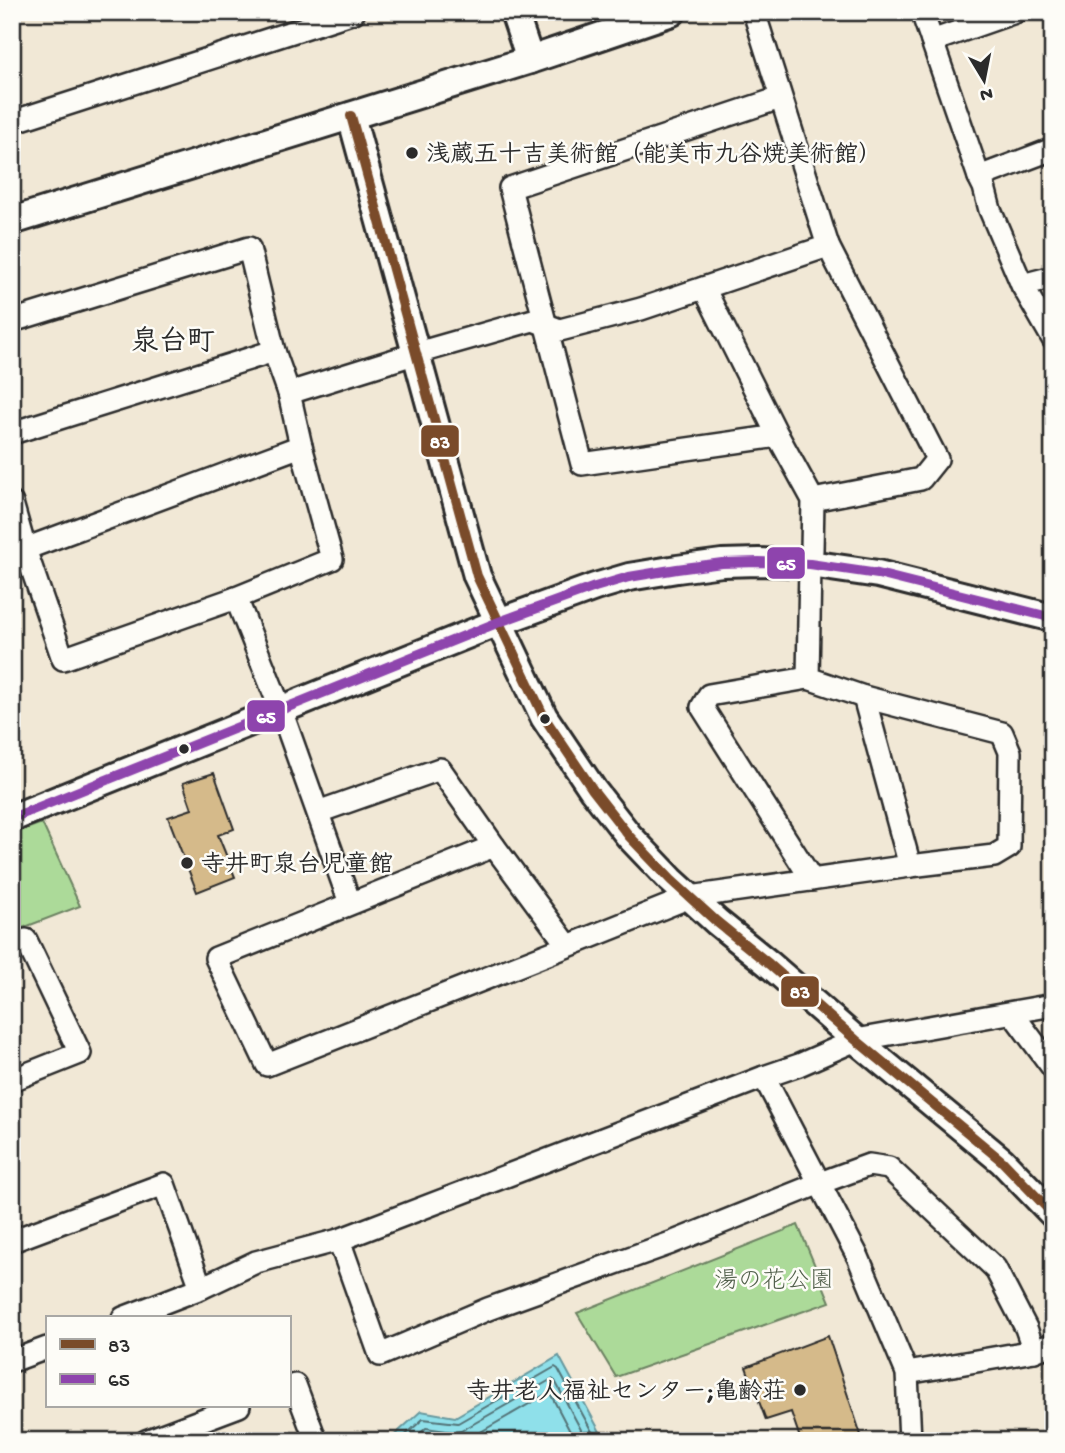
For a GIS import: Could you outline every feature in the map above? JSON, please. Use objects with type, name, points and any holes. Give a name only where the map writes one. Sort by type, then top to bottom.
[{"type":"street","points":[[12,122],[354,12]]},
{"type":"street","points":[[514,12],[530,60]]},
{"type":"street","points":[[13,218],[351,116],[672,12]]},
{"type":"street","points":[[754,12],[828,246],[937,459],[921,479],[813,500]]},
{"type":"street","points":[[922,12],[990,210],[1022,285],[1053,339]]},
{"type":"street","points":[[932,41],[1015,12]]},
{"type":"street","points":[[778,436],[582,464],[510,188],[780,98]]},
{"type":"street","points":[[351,116],[477,576],[544,717],[593,790],[629,835],[671,880],[717,922],[1002,1161],[1053,1214]]},
{"type":"street","points":[[979,177],[1053,149]]},
{"type":"street","points":[[289,393],[533,320],[560,330],[641,309],[828,246]]},
{"type":"street","points":[[12,321],[248,248],[332,559],[236,598],[63,659],[25,550],[12,503]]},
{"type":"street","points":[[1022,285],[1053,277]]},
{"type":"street","points":[[704,288],[813,500],[808,678]]},
{"type":"street","points":[[12,433],[274,351]]},
{"type":"street","points":[[25,550],[301,446]]},
{"type":"street","points":[[12,818],[499,622],[629,577],[722,563],[810,564],[878,574],[1053,618]]},
{"type":"street","points":[[236,598],[281,710],[349,902]]},
{"type":"street","points":[[494,846],[349,902],[216,958],[267,1065],[690,897],[994,856],[1009,847],[1010,752],[1002,733],[864,697],[808,678],[709,695],[702,707],[811,880]]},
{"type":"street","points":[[864,697],[910,866]]},
{"type":"street","points":[[318,813],[440,769],[568,946]]},
{"type":"street","points":[[12,946],[26,940],[80,1052],[12,1080]]},
{"type":"street","points":[[127,1316],[201,1288],[256,1262],[339,1240],[799,1065],[856,1040],[1053,1005]]},
{"type":"street","points":[[1012,1013],[1053,1068]]},
{"type":"street","points":[[764,1077],[858,1257],[907,1373],[910,1441]]},
{"type":"street","points":[[339,1240],[380,1355],[488,1310],[671,1243],[820,1183],[869,1166],[889,1168],[995,1268],[1026,1328],[1043,1347]]},
{"type":"street","points":[[12,1241],[164,1184],[201,1288]]},
{"type":"street","points":[[907,1373],[1043,1347]]},
{"type":"street","points":[[12,1361],[46,1348]]},
{"type":"street","points":[[290,1387],[295,1385],[316,1441]]},
{"type":"street","points":[[146,1441],[187,1433],[235,1408]]},
{"type":"green space","points":[[42,823],[80,906],[12,932],[12,834]]},
{"type":"green space","name":"湯の花公園","points":[[798,1225],[830,1302],[616,1377],[577,1313]]},
{"type":"water","points":[[559,1356],[605,1441],[388,1441],[421,1411],[455,1417]]},
{"type":"building","points":[[214,773],[234,829],[218,835],[235,877],[197,892],[168,817],[192,809],[183,783]]},
{"type":"building","name":"寺井老人福祉センター;亀齢荘","points":[[828,1336],[863,1441],[801,1441],[791,1412],[766,1420],[746,1367]]},
{"type":"transit line","name":"83","points":[[351,116],[477,576],[544,717],[593,790],[629,836],[671,880],[717,922],[1002,1161],[1053,1214]]},
{"type":"transit line","name":"65","points":[[12,818],[499,622],[629,577],[722,563],[810,564],[878,574],[1053,618]]},
{"type":"place","name":"浅蔵五十吉美術館（能美市九谷焼美術館）","points":[[412,153]]},
{"type":"place","name":"寺井町泉台児童館","points":[[187,863]]},
{"type":"place","name":"寺井老人福祉センター;亀齢荘","points":[[800,1390]]},
{"type":"district","name":"泉台町","points":[[173,339]]}]
